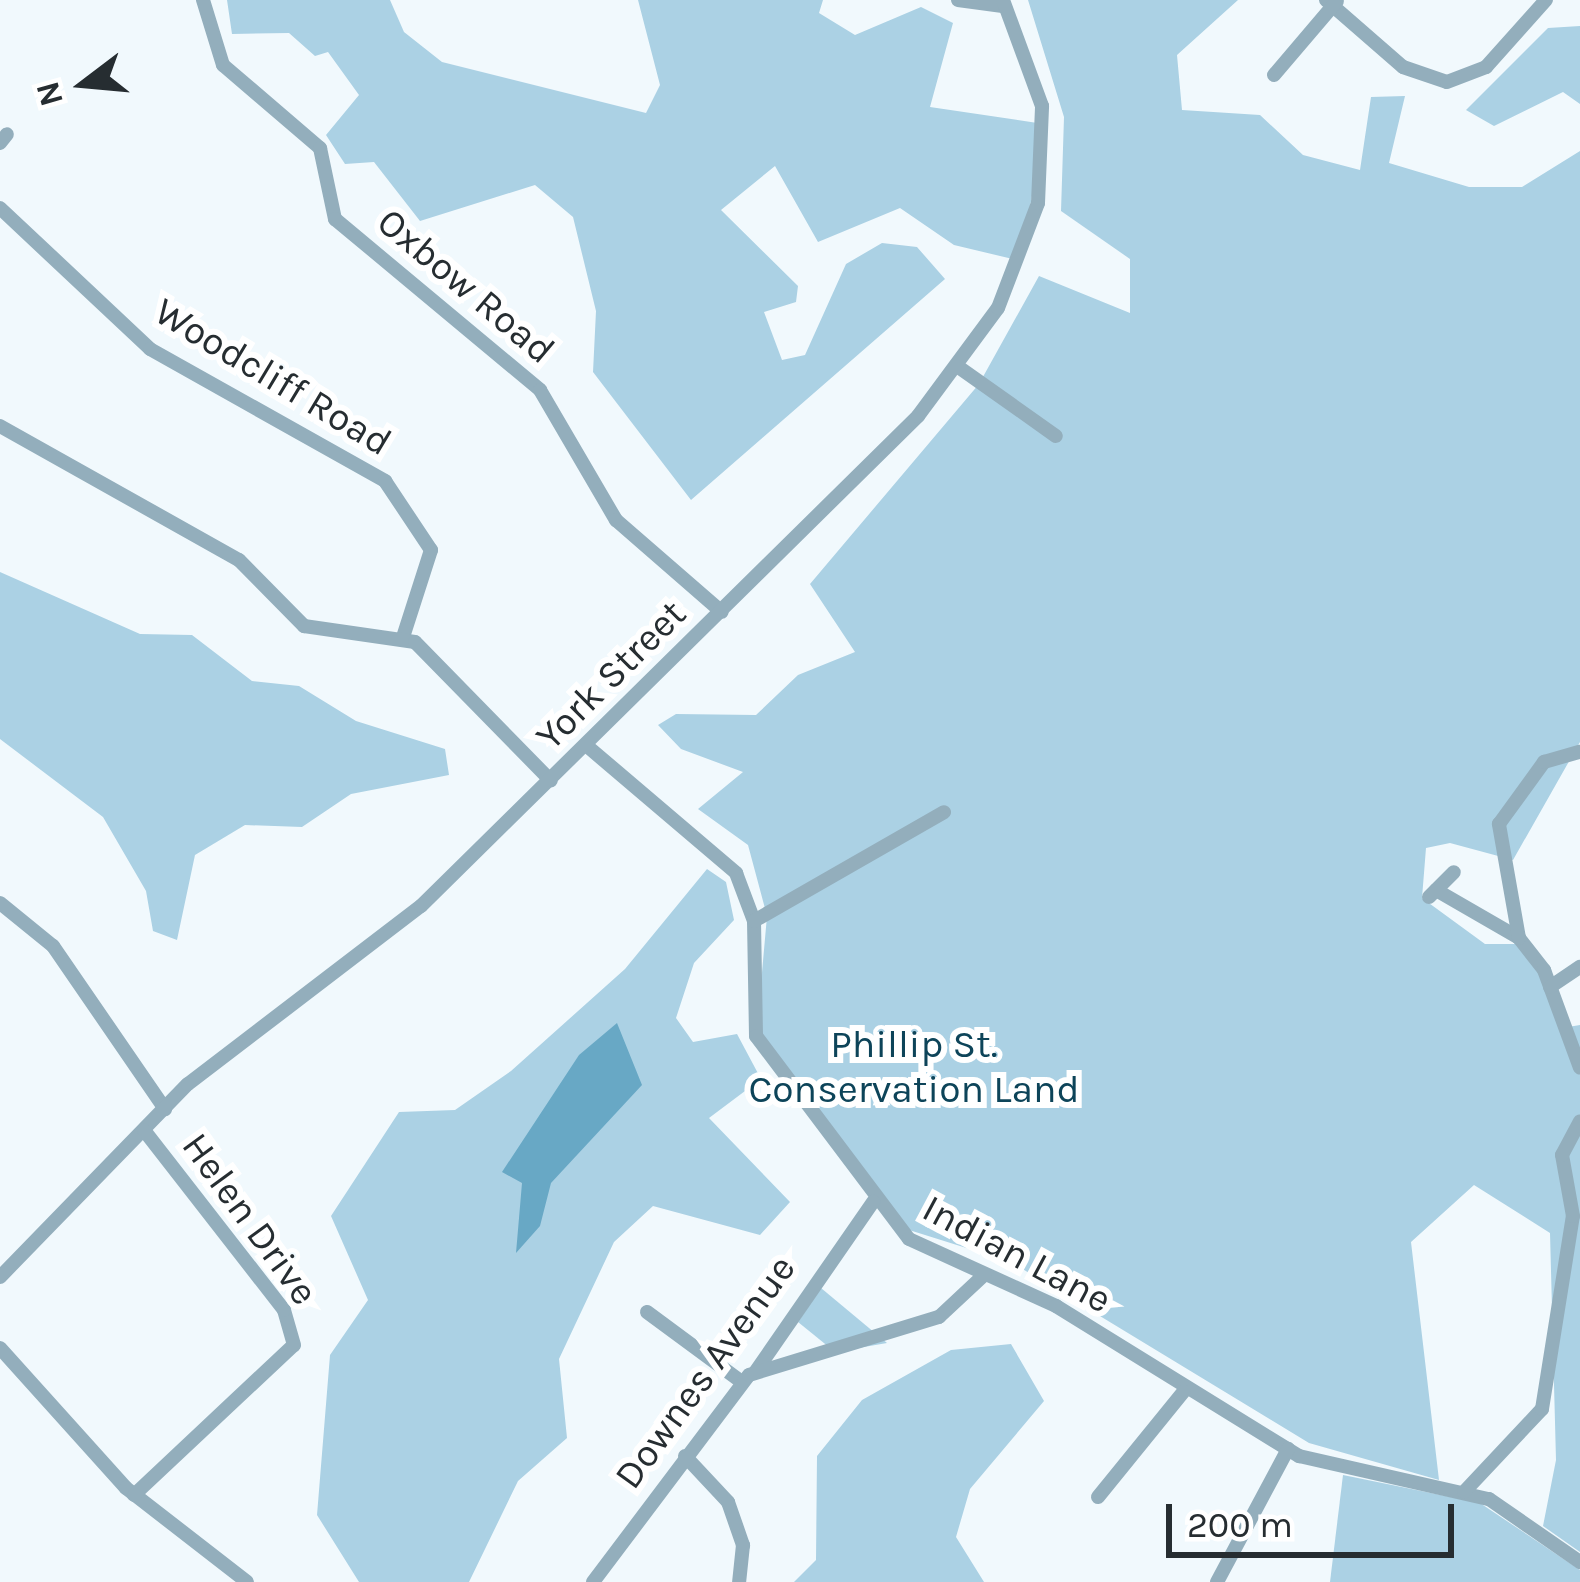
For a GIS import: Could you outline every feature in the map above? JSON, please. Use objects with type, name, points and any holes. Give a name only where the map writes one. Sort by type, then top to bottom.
[{"type":"street","name":"Oxbow Road","points":[[203,0],[223,65],[320,148],[335,219],[540,391],[616,520],[722,612]]},
{"type":"street","points":[[958,0],[1003,3]]},
{"type":"street","points":[[1274,75],[1333,2],[1403,67],[1447,82],[1486,67],[1546,0]]},
{"type":"street","name":"York Street","points":[[0,1277],[165,1109],[421,906],[722,612],[957,365],[1016,273],[1044,170],[1042,106],[1003,3]]},
{"type":"street","name":"Woodcliff Road","points":[[0,208],[150,349],[367,468],[404,502],[431,550],[403,637]]},
{"type":"street","points":[[957,365],[1056,436]]},
{"type":"street","points":[[0,426],[238,560],[304,626],[403,637],[551,781]]},
{"type":"street","name":"Indian Lane","points":[[587,746],[736,873],[754,921],[756,1036],[872,1202],[921,1248],[1056,1306],[1184,1391],[1288,1449],[1334,1469],[1464,1492],[1509,1508],[1580,1562]]},
{"type":"street","points":[[1580,752],[1544,762],[1499,824],[1519,938],[1550,988],[1580,1068]]},
{"type":"street","points":[[754,921],[944,812]]},
{"type":"street","points":[[1454,872],[1432,893],[1519,938]]},
{"type":"street","points":[[0,903],[53,946],[165,1109]]},
{"type":"street","points":[[1550,988],[1580,967]]},
{"type":"street","points":[[1464,1492],[1542,1409],[1573,1216],[1562,1155],[1580,1120]]},
{"type":"street","name":"Helen Drive","points":[[134,1495],[294,1345],[284,1310],[144,1130]]},
{"type":"street","name":"Downes Avenue","points":[[593,1582],[742,1382],[756,1371],[872,1202]]},
{"type":"street","points":[[756,1371],[939,1317],[984,1275]]},
{"type":"street","points":[[646,1312],[742,1382]]},
{"type":"street","points":[[0,1348],[134,1495],[247,1582]]},
{"type":"street","points":[[1098,1497],[1184,1391]]},
{"type":"street","points":[[1217,1582],[1288,1449]]},
{"type":"street","points":[[685,1456],[728,1502],[743,1545],[739,1582]]},
{"type":"green space","points":[[227,0],[390,0],[404,32],[442,62],[646,113],[660,85],[638,0],[823,0],[819,13],[855,35],[921,7],[953,23],[930,107],[1044,124],[1021,261],[954,245],[900,208],[818,242],[775,166],[721,210],[798,286],[796,302],[764,312],[782,360],[805,355],[846,264],[882,243],[917,247],[945,279],[691,500],[593,372],[596,311],[573,217],[535,185],[420,221],[374,162],[345,164],[326,135],[359,95],[328,52],[315,56],[289,33],[232,34]]},
{"type":"green space","name":"Phillip St. Conservation Land","points":[[1028,0],[1238,0],[1177,55],[1182,110],[1260,115],[1303,155],[1360,170],[1371,97],[1405,96],[1389,163],[1469,187],[1522,187],[1580,151],[1580,742],[1513,860],[1450,843],[1426,848],[1422,898],[1485,944],[1532,944],[1568,1027],[1580,1025],[1580,1552],[1543,1526],[1556,1460],[1550,1233],[1474,1185],[1411,1242],[1439,1480],[1309,1443],[1011,1262],[890,1224],[756,1040],[767,916],[748,845],[698,809],[743,772],[681,749],[658,725],[676,714],[756,715],[798,675],[855,652],[810,584],[979,384],[1039,276],[1130,313],[1130,259],[1061,211],[1064,117]]},
{"type":"green space","points":[[1580,26],[1580,104],[1563,92],[1494,126],[1466,110],[1548,28]]},
{"type":"green space","points":[[0,572],[140,634],[192,635],[252,681],[299,686],[356,721],[445,749],[449,775],[351,794],[302,827],[245,825],[195,855],[177,940],[153,931],[146,891],[103,817],[0,739]]},
{"type":"green space","points":[[707,869],[726,882],[734,920],[694,963],[676,1018],[693,1042],[737,1034],[761,1079],[709,1118],[790,1202],[760,1235],[653,1206],[614,1242],[559,1359],[567,1438],[518,1481],[469,1582],[359,1582],[317,1515],[330,1355],[368,1300],[331,1216],[399,1112],[455,1110],[511,1071],[625,969]]},
{"type":"green space","points":[[821,1288],[887,1343],[835,1352],[798,1322]]},
{"type":"green space","points":[[1011,1344],[1044,1401],[970,1489],[956,1537],[984,1582],[794,1582],[816,1560],[817,1456],[862,1400],[951,1350]]},
{"type":"green space","points":[[1343,1475],[1480,1503],[1580,1570],[1580,1582],[1330,1582]]},
{"type":"shaded area","points":[[617,1023],[642,1085],[551,1183],[540,1226],[516,1253],[522,1183],[502,1172],[579,1055]]}]
